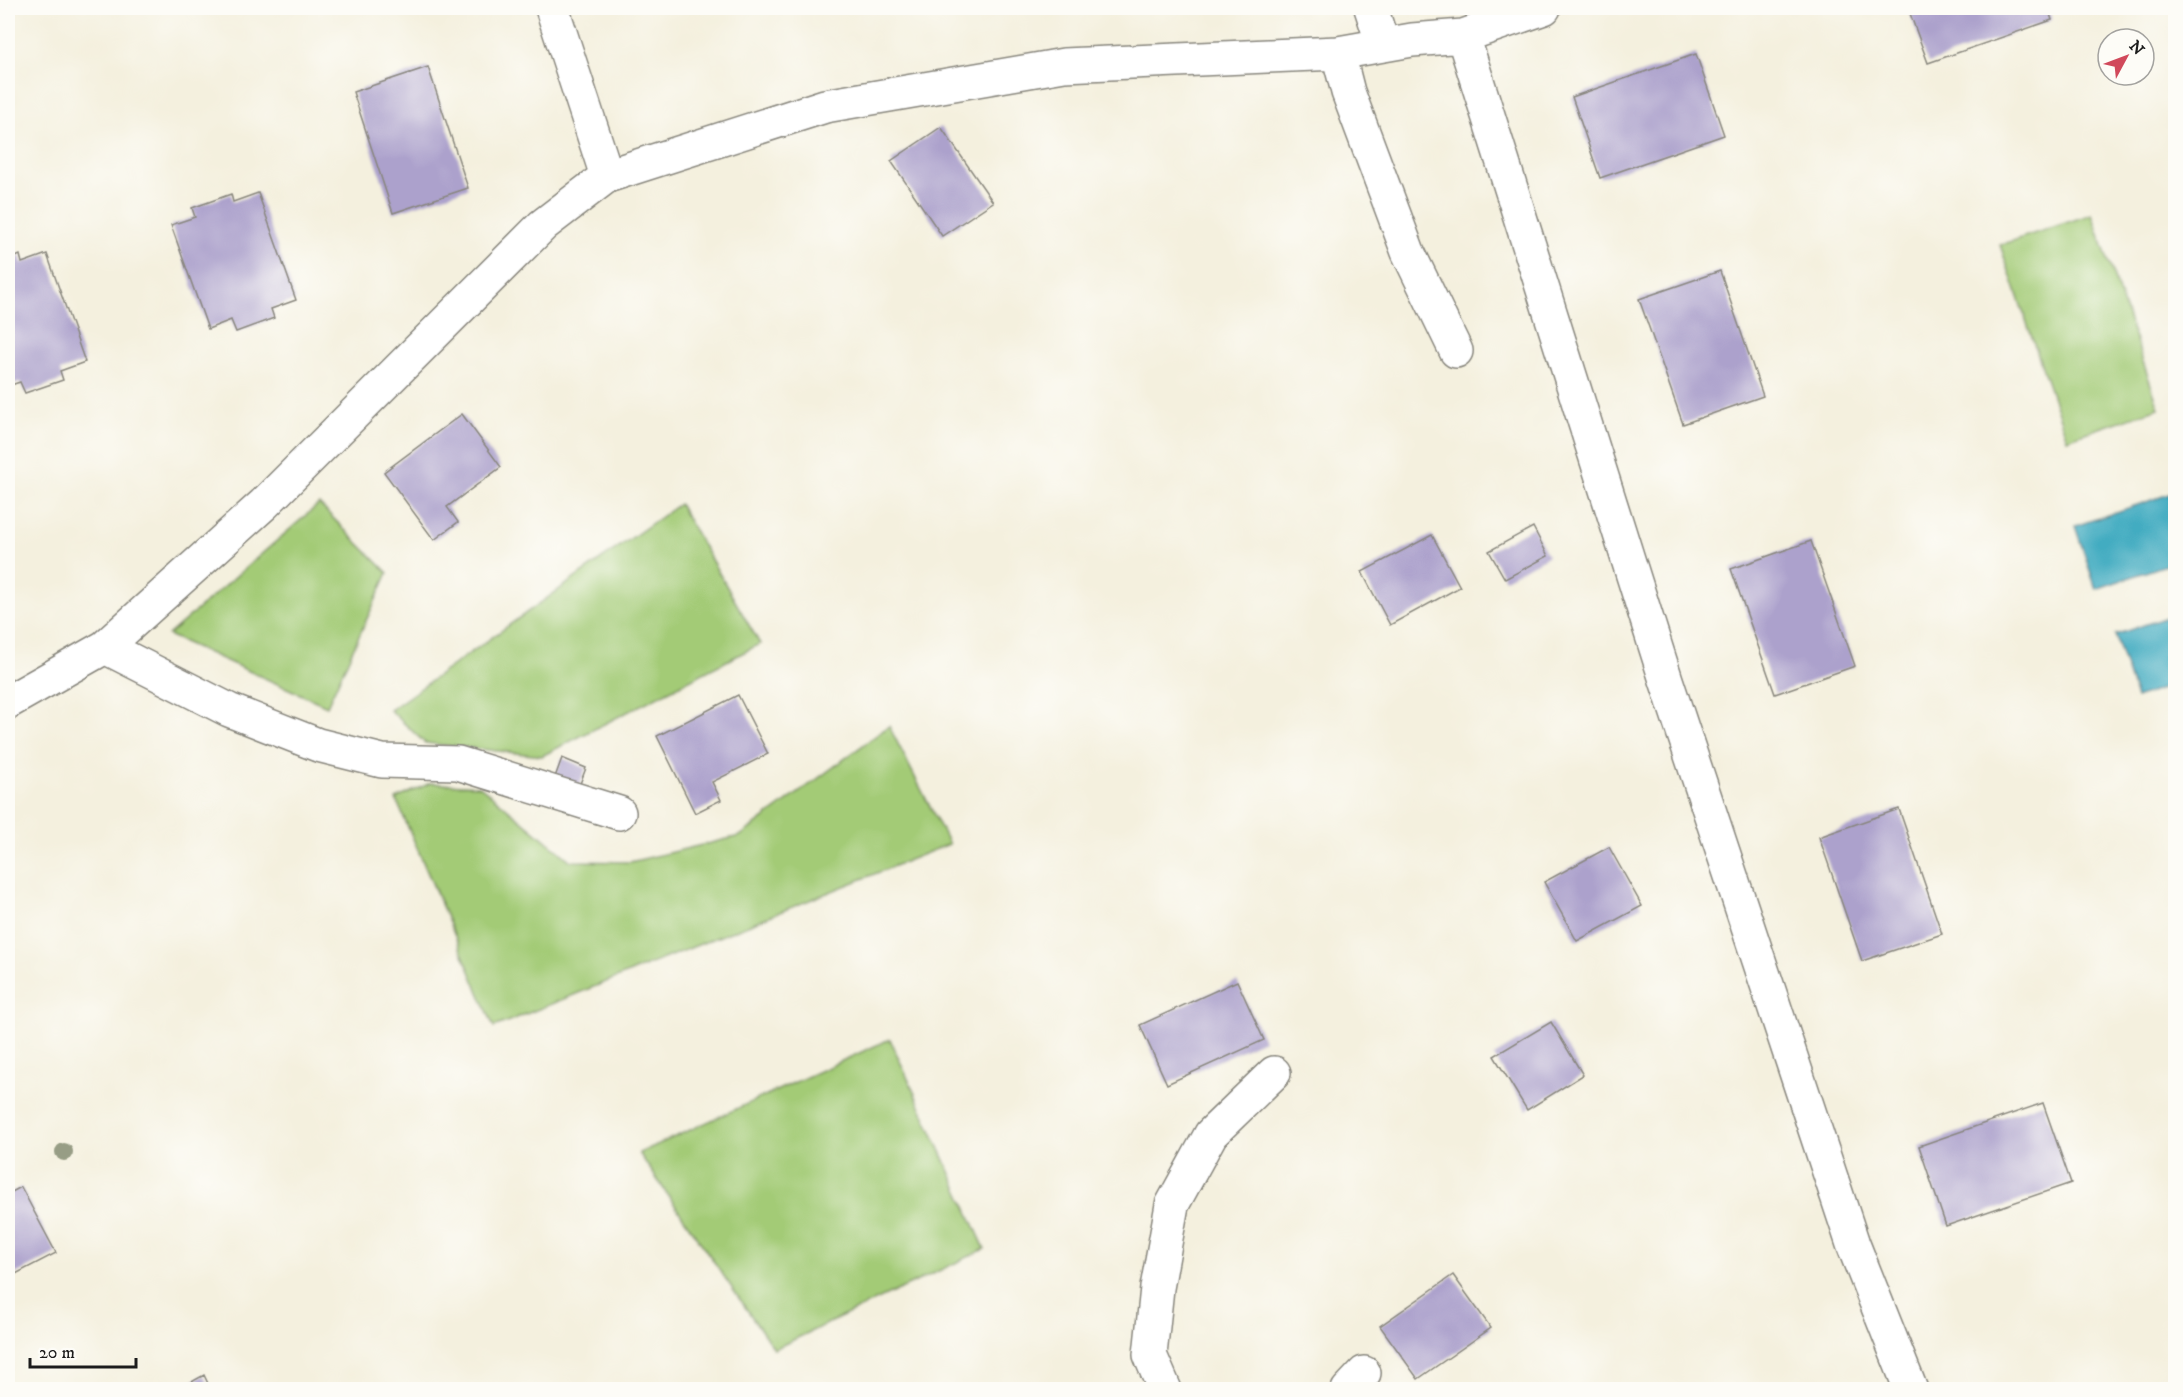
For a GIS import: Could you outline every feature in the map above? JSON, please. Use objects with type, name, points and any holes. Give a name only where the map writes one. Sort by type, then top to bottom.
[{"type":"street","points":[[552,8],[607,176]]},
{"type":"street","points":[[1371,8],[1383,45]]},
{"type":"street","points":[[8,702],[105,647],[264,504],[543,225],[607,176],[825,106],[1064,65],[1338,53],[1412,40],[1463,36],[1544,8]]},
{"type":"street","points":[[1463,36],[1669,692],[1853,1244],[1911,1389]]},
{"type":"street","points":[[1338,53],[1348,92],[1408,252],[1456,351]]},
{"type":"street","points":[[105,647],[229,710],[318,745],[382,760],[458,763],[619,813]]},
{"type":"street","points":[[1165,1389],[1150,1355],[1157,1288],[1172,1205],[1211,1134],[1274,1073]]},
{"type":"green space","points":[[2092,214],[2159,408],[2067,439],[2000,245]]},
{"type":"green space","points":[[319,504],[388,573],[327,706],[168,635]]},
{"type":"green space","points":[[679,504],[760,644],[542,756],[425,743],[390,710]]},
{"type":"green space","points":[[889,726],[949,844],[494,1027],[396,799],[430,783],[480,786],[571,861],[630,862],[740,836]]},
{"type":"green space","points":[[890,1039],[985,1249],[774,1349],[639,1153]]},
{"type":"water","points":[[2175,492],[2175,562],[2096,589],[2075,526]]},
{"type":"water","points":[[2175,614],[2175,684],[2136,698],[2115,635]]},
{"type":"building","points":[[1908,8],[2048,8],[2052,20],[1928,63]]},
{"type":"building","points":[[1696,54],[1724,135],[1600,178],[1572,97]]},
{"type":"building","points":[[428,67],[468,188],[393,213],[353,92]]},
{"type":"building","points":[[941,127],[993,202],[942,236],[891,161]]},
{"type":"building","points":[[258,193],[296,300],[271,309],[274,318],[236,332],[231,320],[208,329],[171,225],[195,217],[192,208],[231,194],[233,202]]},
{"type":"building","points":[[47,254],[85,362],[60,371],[63,380],[25,393],[20,382],[8,386],[8,260],[20,255],[22,263]]},
{"type":"building","points":[[1720,271],[1763,396],[1683,424],[1639,299]]},
{"type":"building","points":[[462,414],[501,467],[447,507],[458,522],[434,540],[384,472]]},
{"type":"building","points":[[1533,527],[1548,556],[1505,579],[1489,551]]},
{"type":"building","points":[[1432,535],[1460,587],[1390,625],[1362,572]]},
{"type":"building","points":[[1811,541],[1855,666],[1775,694],[1731,569]]},
{"type":"building","points":[[738,695],[768,754],[712,782],[721,800],[695,813],[657,736]]},
{"type":"building","points":[[562,758],[586,768],[578,789],[554,780]]},
{"type":"building","points":[[1899,809],[1942,934],[1862,961],[1819,837]]},
{"type":"building","points":[[1609,847],[1642,906],[1577,941],[1544,882]]},
{"type":"building","points":[[1237,981],[1264,1040],[1167,1084],[1140,1025]]},
{"type":"building","points":[[1551,1022],[1583,1075],[1527,1110],[1494,1056]]},
{"type":"building","points":[[2043,1103],[2071,1183],[1946,1226],[1919,1146]]},
{"type":"building","points":[[21,1187],[56,1253],[8,1278],[8,1194]]},
{"type":"building","points":[[1453,1275],[1491,1328],[1418,1379],[1380,1326]]},
{"type":"building","points":[[204,1375],[211,1390],[177,1390]]}]
